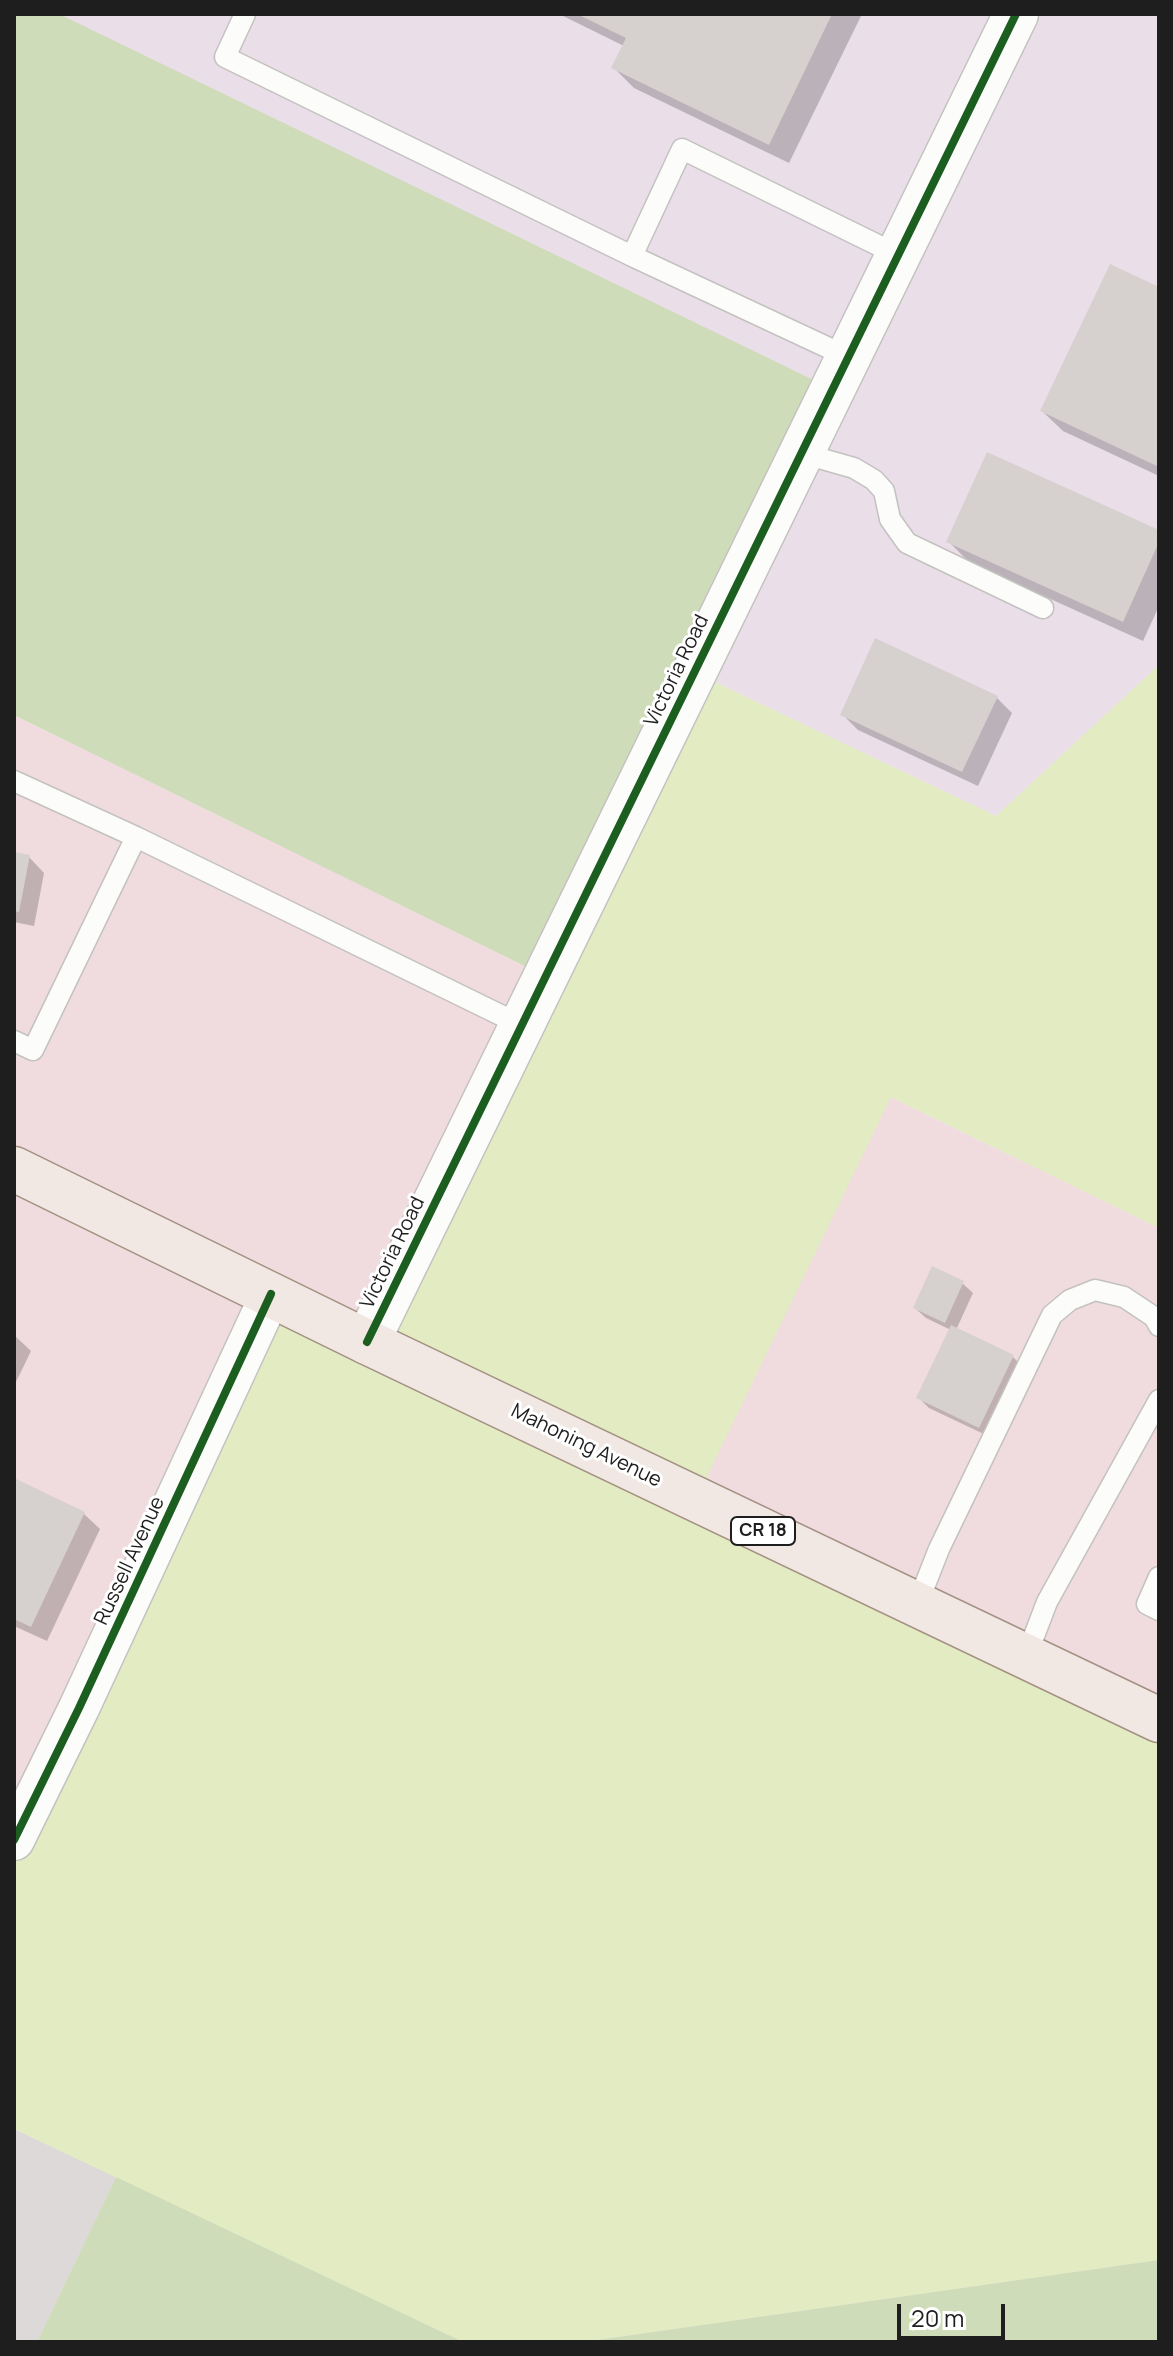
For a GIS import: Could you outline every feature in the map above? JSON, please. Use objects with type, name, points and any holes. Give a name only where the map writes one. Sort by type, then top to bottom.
[{"type":"main road","name":"Mahoning Avenue","points":[[14,1169],[367,1342],[1159,1720]]},
{"type":"street","name":"Victoria Road","points":[[367,1342],[1016,14]]},
{"type":"street","name":"Russell Avenue","points":[[14,1840],[24,1793],[79,1708],[271,1294]]},
{"type":"lane","points":[[245,14],[225,57],[632,256],[848,357]]},
{"type":"lane","points":[[632,256],[682,149],[898,255]]},
{"type":"lane","points":[[801,453],[854,468],[874,480],[884,491],[890,519],[907,543],[1043,608]]},
{"type":"lane","points":[[14,781],[136,837],[521,1025]]},
{"type":"lane","points":[[14,1041],[33,1050],[136,837]]},
{"type":"lane","points":[[917,1605],[939,1549],[1052,1315],[1070,1300],[1095,1290],[1124,1297],[1154,1317],[1159,1326]]},
{"type":"lane","points":[[1026,1657],[1047,1602],[1159,1400]]},
{"type":"lane","points":[[1159,1577],[1147,1604],[1159,1610]]},
{"type":"shaded area","points":[[59,14],[1159,14],[1159,665],[996,816],[694,672]]},
{"type":"shaded area","points":[[14,715],[545,976],[564,938],[1159,1228],[1159,1720],[14,1840]]},
{"type":"shaded area","points":[[14,2129],[116,2177],[37,2342],[14,2342]]},
{"type":"green space","points":[[14,14],[59,14],[832,389],[545,976],[14,715]]},
{"type":"green space","points":[[1159,665],[1159,1228],[891,1097],[696,1499],[1159,1720],[1159,2260],[583,2342],[463,2342],[14,2129],[14,1840],[271,1294],[367,1342],[694,672],[996,816]]},
{"type":"green space","points":[[116,2177],[463,2342],[37,2342]]},
{"type":"green space","points":[[1159,2260],[1159,2342],[583,2342]]},
{"type":"building","points":[[577,14],[832,14],[769,145],[611,68],[626,38]]},
{"type":"building","points":[[1110,264],[1159,287],[1159,467],[1040,411]]},
{"type":"building","points":[[987,452],[1159,530],[1159,542],[1123,622],[946,542]]},
{"type":"building","points":[[875,638],[998,696],[962,772],[840,715]]},
{"type":"building","points":[[14,852],[30,855],[19,912],[14,911]]},
{"type":"building","points":[[932,1266],[964,1281],[945,1323],[913,1308]]},
{"type":"building","points":[[951,1325],[1014,1355],[979,1428],[916,1398]]},
{"type":"building","points":[[14,1478],[85,1512],[31,1627],[14,1619]]},
{"type":"cycle path","points":[[367,1342],[1016,14]]},
{"type":"cycle path","points":[[14,1840],[79,1708],[271,1294]]}]
